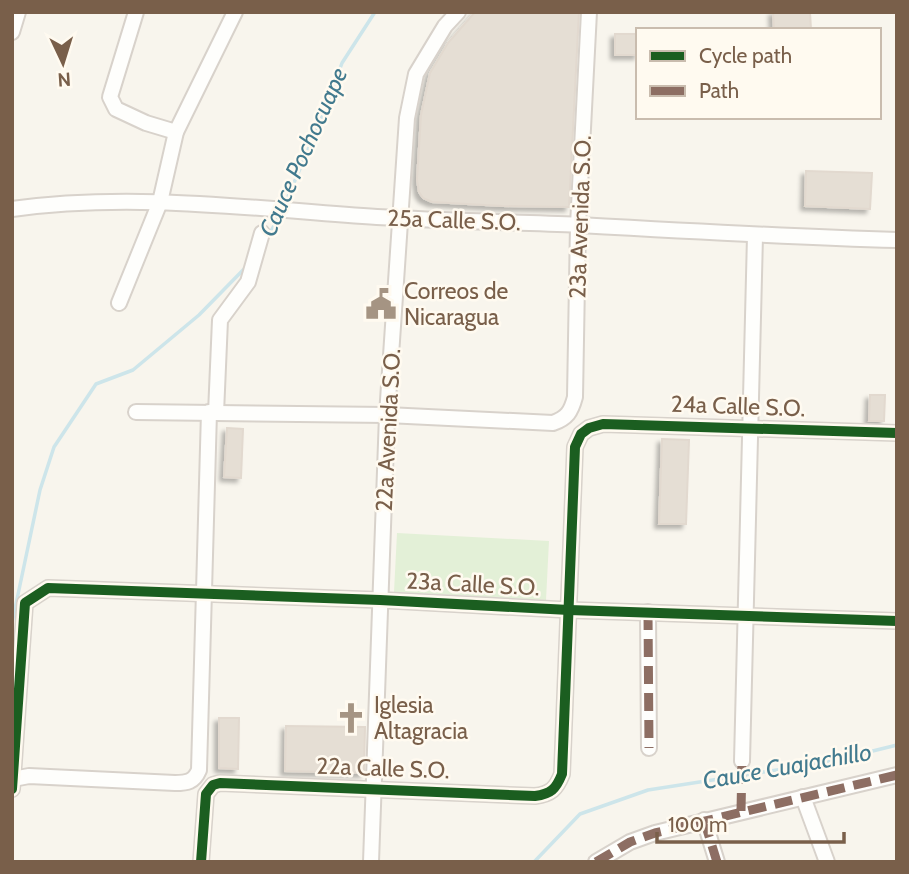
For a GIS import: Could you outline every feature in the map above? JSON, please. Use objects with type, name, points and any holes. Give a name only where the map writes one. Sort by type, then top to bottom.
[{"type":"street","points":[[12,32],[18,12]]},
{"type":"street","points":[[136,12],[110,97],[116,109],[146,123],[176,132]]},
{"type":"street","points":[[119,303],[160,202],[176,132],[235,12]]},
{"type":"street","name":"22a Avenida S.O.","points":[[371,862],[387,415],[407,118],[416,74],[445,26],[458,12]]},
{"type":"street","name":"23a Avenida S.O.","points":[[387,415],[553,423],[564,419],[572,410],[575,397],[578,225],[589,12]]},
{"type":"street","name":"25a Calle S.O.","points":[[12,209],[61,202],[160,202],[400,218],[755,236],[897,240]]},
{"type":"street","points":[[12,789],[13,779],[29,776],[175,783],[191,781],[199,770],[212,413],[220,320],[248,282],[262,233]]},
{"type":"street","points":[[742,761],[755,236]]},
{"type":"street","points":[[136,412],[387,415]]},
{"type":"street","name":"24a Calle S.O.","points":[[569,610],[575,447],[581,434],[589,428],[603,424],[897,433]]},
{"type":"street","name":"23a Calle S.O.","points":[[13,779],[26,603],[48,588],[205,592],[569,610],[897,621]]},
{"type":"street","name":"22a Calle S.O.","points":[[201,862],[205,799],[208,789],[213,785],[225,783],[535,796],[556,788],[562,774],[569,610]]},
{"type":"street","points":[[648,612],[649,748]]},
{"type":"street","points":[[601,860],[655,833],[897,775]]},
{"type":"street","points":[[803,797],[827,862]]},
{"type":"street","points":[[704,820],[717,862]]},
{"type":"green space","points":[[397,533],[549,541],[546,600],[394,592]]},
{"type":"building","points":[[475,12],[579,12],[569,207],[432,202],[423,198],[419,192],[417,180],[421,115],[430,73],[448,43]]},
{"type":"building","points":[[773,12],[810,12],[811,28],[774,28]]},
{"type":"building","points":[[615,34],[636,34],[636,55],[615,55]]},
{"type":"building","points":[[806,171],[872,173],[870,209],[805,206]]},
{"type":"building","points":[[870,395],[885,395],[884,421],[869,421]]},
{"type":"building","points":[[227,428],[243,429],[241,478],[224,477]]},
{"type":"building","points":[[662,439],[689,440],[686,524],[659,524]]},
{"type":"building","points":[[219,718],[239,718],[238,769],[219,768]]},
{"type":"building","points":[[286,726],[365,727],[364,773],[285,771]]},
{"type":"waterway","name":"Cauce Pochocuape","points":[[284,206],[342,63],[375,12]]},
{"type":"waterway","name":"Cauce Pochocuape","points":[[266,240],[281,213]]},
{"type":"waterway","name":"Cauce Pochocuape","points":[[12,623],[40,490],[54,447],[96,384],[133,370],[199,315],[247,266]]},
{"type":"waterway","name":"Cauce Cuajachillo","points":[[534,862],[580,814],[648,790],[828,762],[897,745]]},
{"type":"marked path","points":[[648,612],[649,748]]},
{"type":"marked path","points":[[741,811],[742,761]]},
{"type":"marked path","points":[[596,862],[630,842],[655,833],[897,775]]},
{"type":"marked path","points":[[704,820],[717,862]]},
{"type":"cycle path","points":[[201,862],[206,794],[213,785],[220,783],[535,796],[545,794],[555,787],[562,774],[575,447],[581,434],[589,428],[603,424],[897,433]]},
{"type":"cycle path","points":[[12,789],[25,603],[48,588],[897,621]]},
{"type":"place","name":"Correos de Nicaragua","points":[[381,304]]},
{"type":"place","name":"Iglesia Altagracia","points":[[351,718]]}]
